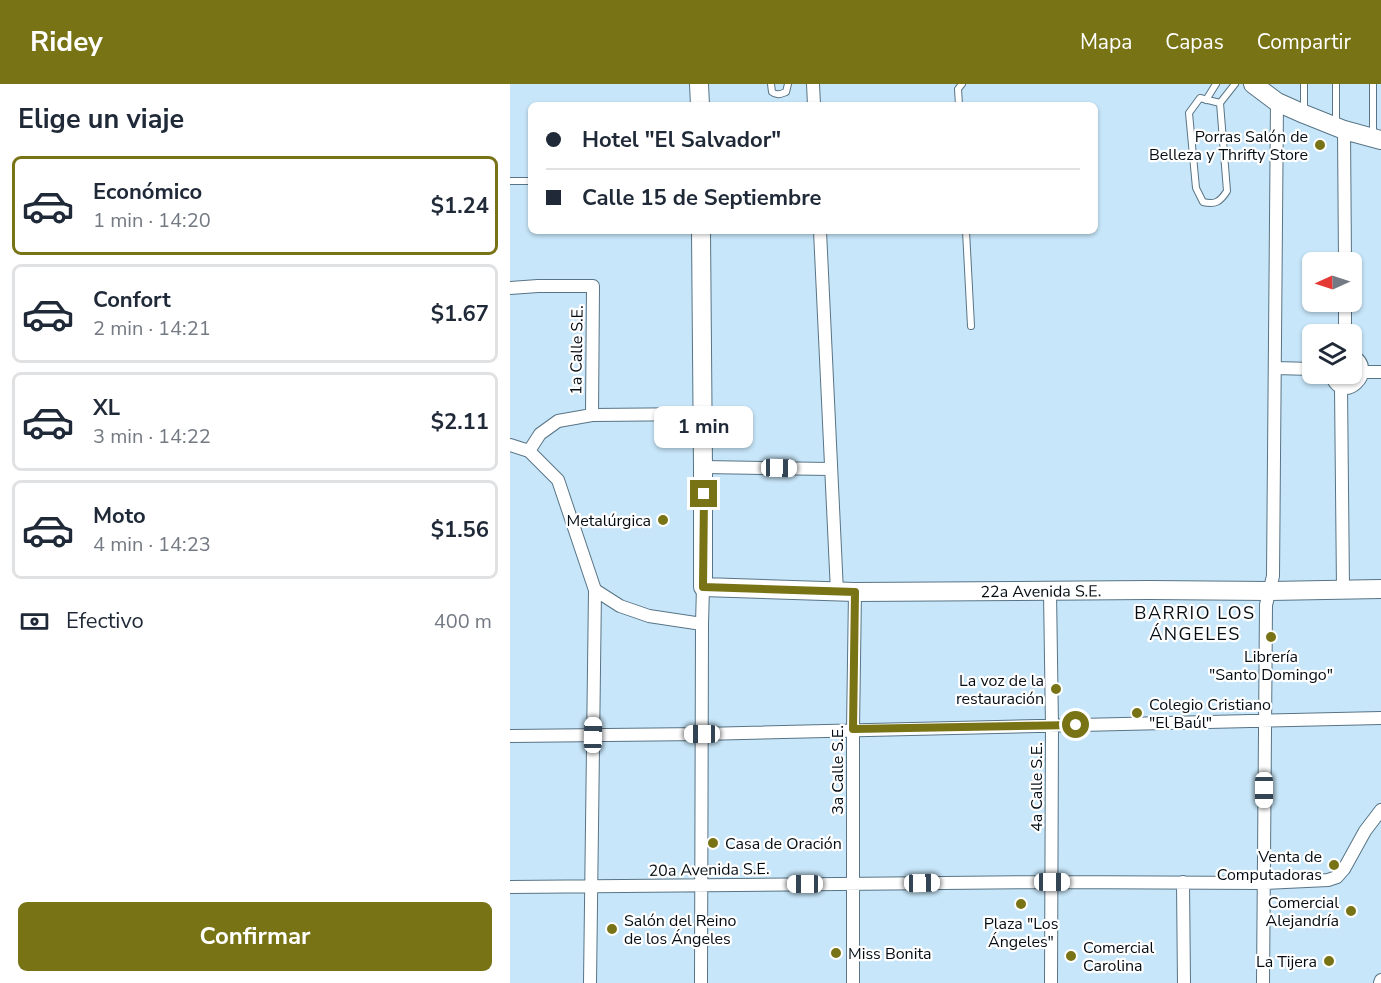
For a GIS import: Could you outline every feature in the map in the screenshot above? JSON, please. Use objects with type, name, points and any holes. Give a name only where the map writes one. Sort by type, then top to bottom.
[{"type":"street","points":[[699,84],[700,102]]},
{"type":"street","points":[[813,84],[814,102]]},
{"type":"street","points":[[1253,84],[1277,102],[1304,114],[1377,139]]},
{"type":"street","points":[[1263,983],[1266,605],[1273,576],[1277,102]]},
{"type":"street","points":[[1340,128],[1345,252]]},
{"type":"street","points":[[701,234],[704,467],[701,983]]},
{"type":"street","name":"3a Calle S.E.","points":[[820,234],[831,469],[846,592],[853,729],[853,983]]},
{"type":"street","name":"1a Calle S.E.","points":[[510,288],[593,286],[592,415]]},
{"type":"street","points":[[1338,384],[1347,388],[1359,383],[1364,372],[1362,364]]},
{"type":"street","points":[[1276,368],[1302,369]]},
{"type":"street","points":[[1364,372],[1381,372]]},
{"type":"street","points":[[1341,387],[1343,590]]},
{"type":"street","points":[[529,451],[540,434],[558,421],[592,415],[703,414]]},
{"type":"street","points":[[510,446],[529,451],[558,480],[595,590],[590,983]]},
{"type":"street","points":[[704,467],[831,469]]},
{"type":"street","name":"22a Avenida S.E.","points":[[703,587],[846,592],[1381,590]]},
{"type":"street","points":[[595,590],[620,606],[649,616],[702,624]]},
{"type":"street","name":"4a Calle S.E.","points":[[1050,592],[1051,983]]},
{"type":"street","points":[[510,736],[702,734],[1381,718]]},
{"type":"street","name":"20a Avenida S.E.","points":[[510,887],[1052,882],[1264,883],[1328,880],[1337,877],[1344,868],[1365,831],[1381,810]]},
{"type":"street","points":[[1183,882],[1185,983]]},
{"type":"lane","points":[[771,84],[772,92],[780,95],[786,92],[788,84]]},
{"type":"lane","points":[[959,102],[958,89],[962,84]]},
{"type":"lane","points":[[1206,100],[1216,84]]},
{"type":"lane","points":[[1220,103],[1200,98],[1189,113],[1196,188],[1203,202],[1212,204],[1223,198],[1227,191],[1220,103],[1235,84]]},
{"type":"lane","points":[[1304,114],[1305,84]]},
{"type":"lane","points":[[1336,84],[1340,128]]},
{"type":"lane","points":[[1372,84],[1377,139]]},
{"type":"lane","points":[[510,181],[528,181]]},
{"type":"lane","points":[[966,234],[971,326]]},
{"type":"place","name":"Porras Salón de Belleza y Thrifty Store","points":[[1320,145]]},
{"type":"place","name":"Metalúrgica","points":[[663,520]]},
{"type":"place","name":"Librería \"Santo Domingo\"","points":[[1271,637]]},
{"type":"place","name":"La voz de la restauración","points":[[1056,689]]},
{"type":"place","name":"Colegio Cristiano \"El Baúl\"","points":[[1137,713]]},
{"type":"place","name":"Casa de Oración","points":[[713,843]]},
{"type":"place","name":"Venta de Computadoras","points":[[1334,865]]},
{"type":"place","name":"Plaza \"Los Ángeles\"","points":[[1021,904]]},
{"type":"place","name":"Comercial Alejandría","points":[[1351,911]]},
{"type":"place","name":"Salón del Reino de los Ángeles","points":[[612,929]]},
{"type":"place","name":"Miss Bonita","points":[[836,953]]},
{"type":"place","name":"Comercial Carolina","points":[[1071,956]]},
{"type":"place","name":"La Tijera","points":[[1329,961]]},
{"type":"district","name":"BARRIO LOS ÁNGELES","points":[[1195,623]]},
{"type":"route","points":[[704,494],[703,587],[855,592],[853,729],[1076,725]]}]
